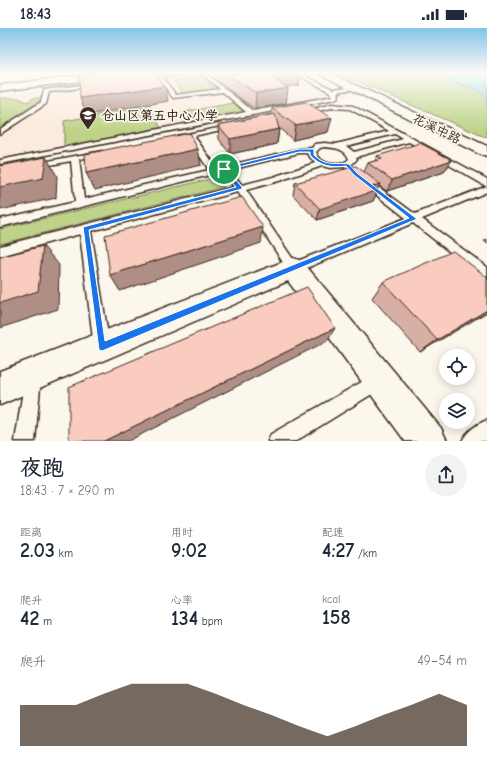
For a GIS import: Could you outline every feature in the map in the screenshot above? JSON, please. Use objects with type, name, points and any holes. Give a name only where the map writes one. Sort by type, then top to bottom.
[{"type":"street","name":"花溪中路","points":[[364,92],[487,152]]},
{"type":"street","points":[[0,388],[293,268],[428,441]]},
{"type":"lane","points":[[0,132],[44,103],[46,92]]},
{"type":"lane","points":[[171,92],[175,97],[208,92]]},
{"type":"lane","points":[[227,92],[251,113]]},
{"type":"lane","points":[[0,162],[335,97],[336,94],[334,92]]},
{"type":"lane","points":[[294,114],[332,106],[351,107],[487,182]]},
{"type":"lane","points":[[167,140],[242,124]]},
{"type":"lane","points":[[0,223],[299,151],[313,150],[318,146],[338,146],[394,132]]},
{"type":"lane","points":[[190,135],[220,171],[240,188],[293,268],[487,189]]},
{"type":"lane","points":[[353,155],[409,140]]},
{"type":"lane","points":[[338,146],[347,150],[353,155]]},
{"type":"lane","points":[[313,150],[312,155],[314,159],[334,166],[347,165],[353,159],[353,155]]},
{"type":"lane","points":[[30,167],[106,152]]},
{"type":"lane","points":[[75,158],[80,204]]},
{"type":"lane","points":[[0,251],[240,188],[312,168],[322,163]]},
{"type":"lane","points":[[347,165],[355,174],[487,274]]},
{"type":"lane","points":[[85,229],[102,347]]},
{"type":"lane","points":[[25,441],[33,374]]},
{"type":"lane","points":[[278,441],[380,380]]},
{"type":"lane","points":[[472,441],[487,429]]},
{"type":"shaded area","name":"仓山区第五中心小学","points":[[22,92],[344,92],[352,96],[0,165],[0,95]]},
{"type":"green space","points":[[182,92],[194,92],[183,94]]},
{"type":"green space","points":[[382,92],[487,92],[487,138]]},
{"type":"green space","points":[[0,98],[18,98],[27,102],[34,98],[44,98],[0,128]]},
{"type":"green space","points":[[234,103],[244,112],[191,122],[183,112]]},
{"type":"green space","points":[[149,106],[161,128],[64,147],[64,121]]},
{"type":"green space","points":[[218,177],[224,187],[0,244],[0,229]]},
{"type":"water","points":[[481,92],[487,92],[487,99],[484,97],[484,94]]},
{"type":"building","points":[[80,92],[121,92],[80,98]]},
{"type":"building","points":[[306,102],[332,118],[295,125],[272,108]]},
{"type":"building","points":[[275,114],[279,129],[230,139],[218,125]]},
{"type":"building","points":[[189,133],[198,149],[86,173],[85,154]]},
{"type":"building","points":[[420,143],[452,160],[392,180],[368,163],[382,159],[377,156]]},
{"type":"building","points":[[46,157],[43,178],[0,187],[0,166]]},
{"type":"building","points":[[356,166],[380,184],[373,186],[378,190],[320,209],[295,183]]},
{"type":"building","points":[[242,197],[263,227],[110,275],[105,235]]},
{"type":"building","points":[[43,246],[38,291],[0,303],[0,257]]},
{"type":"building","points":[[453,251],[487,277],[487,310],[437,340],[383,282]]},
{"type":"building","points":[[307,287],[335,328],[104,441],[69,441],[69,387]]},
{"type":"place","name":"仓山区第五中心小学","points":[[88,130]]},
{"type":"route","points":[[313,150],[312,155],[314,159],[326,165],[347,165],[355,174],[414,219],[102,347],[85,229],[240,188],[224,169],[299,151],[313,150]]}]
